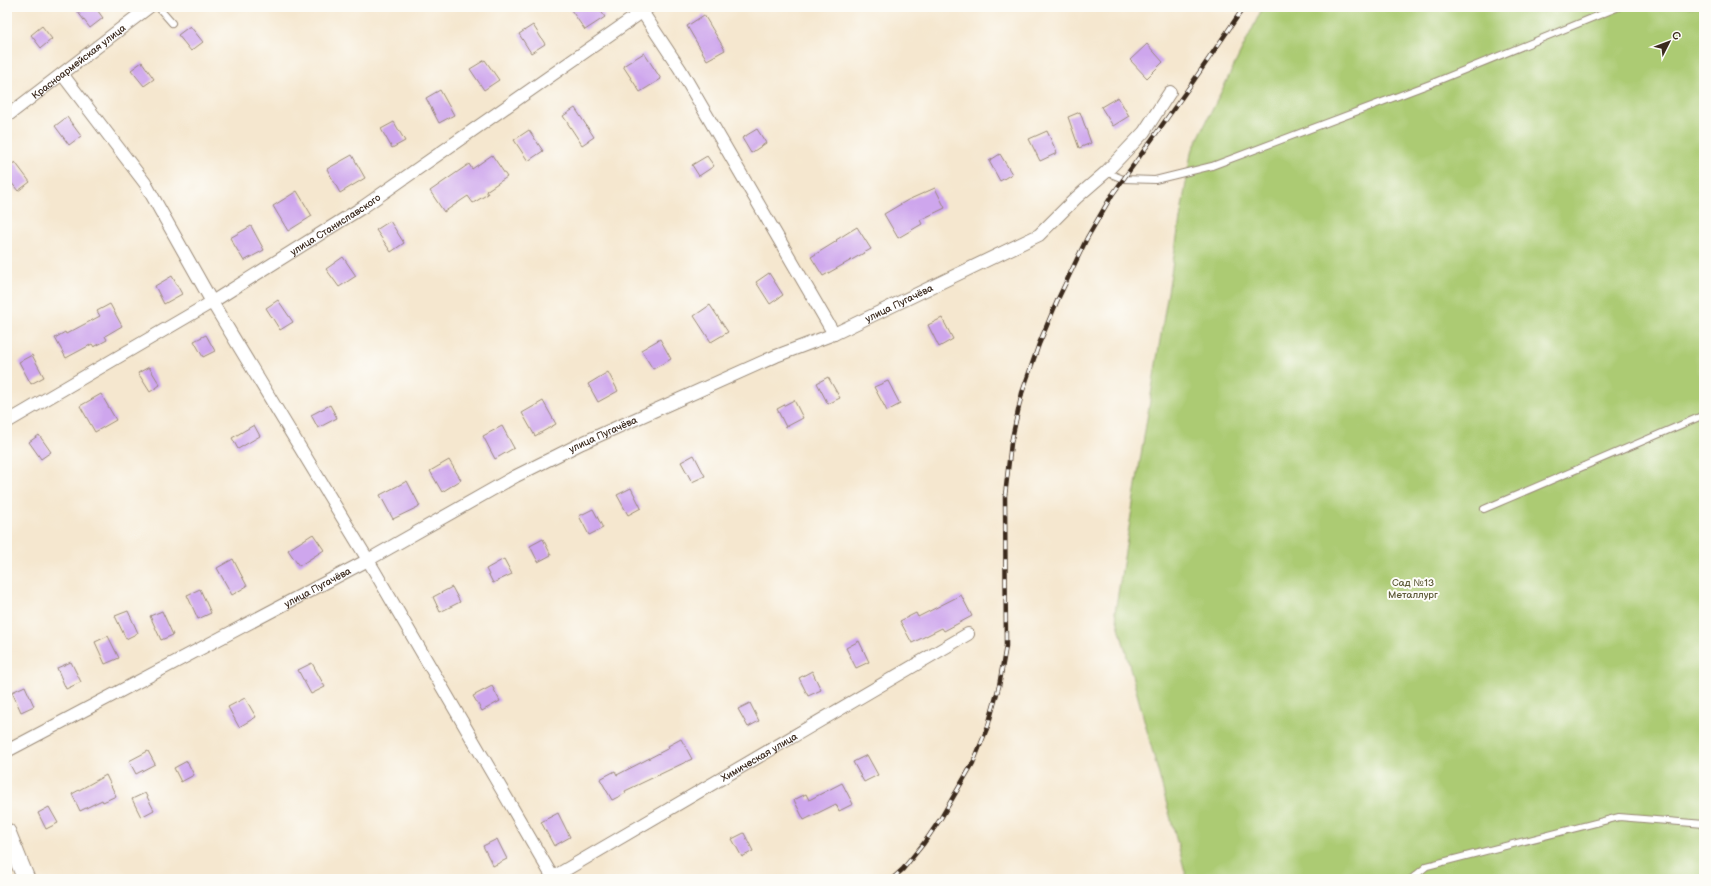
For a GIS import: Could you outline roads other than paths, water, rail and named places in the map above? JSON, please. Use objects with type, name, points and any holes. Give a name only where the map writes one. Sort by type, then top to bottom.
[{"type":"street","name":"Красноармейская улица","points":[[7,116],[149,7]]},
{"type":"street","points":[[643,9],[680,69],[834,334]]},
{"type":"street","name":"улица Станиславского","points":[[7,422],[212,302],[363,207],[643,9]]},
{"type":"street","points":[[62,74],[145,184],[212,302],[368,560],[552,878]]},
{"type":"street","name":"улица Пугачёва","points":[[7,752],[368,560],[516,476],[582,443],[776,356],[834,334],[1039,235],[1106,172],[1144,132],[1170,92]]},
{"type":"street","name":"Химическая улица","points":[[552,878],[968,634]]},
{"type":"street","points":[[7,832],[26,879]]},
{"type":"lane","points":[[158,7],[172,23]]},
{"type":"lane","points":[[1106,172],[1123,178],[1155,180],[1212,166],[1430,84],[1619,7]]},
{"type":"lane","points":[[1484,509],[1704,415]]},
{"type":"lane","points":[[1411,879],[1427,866],[1619,818],[1704,824]]},
{"type":"railway","points":[[892,879],[903,869],[924,843],[941,818],[973,763],[988,726],[999,686],[1006,646],[1005,496],[1011,443],[1022,393],[1039,344],[1058,299],[1087,238],[1112,195],[1190,86],[1244,7]]},
{"type":"park label","name":"Сад №13 Металлург","points":[[1413,588]]}]
